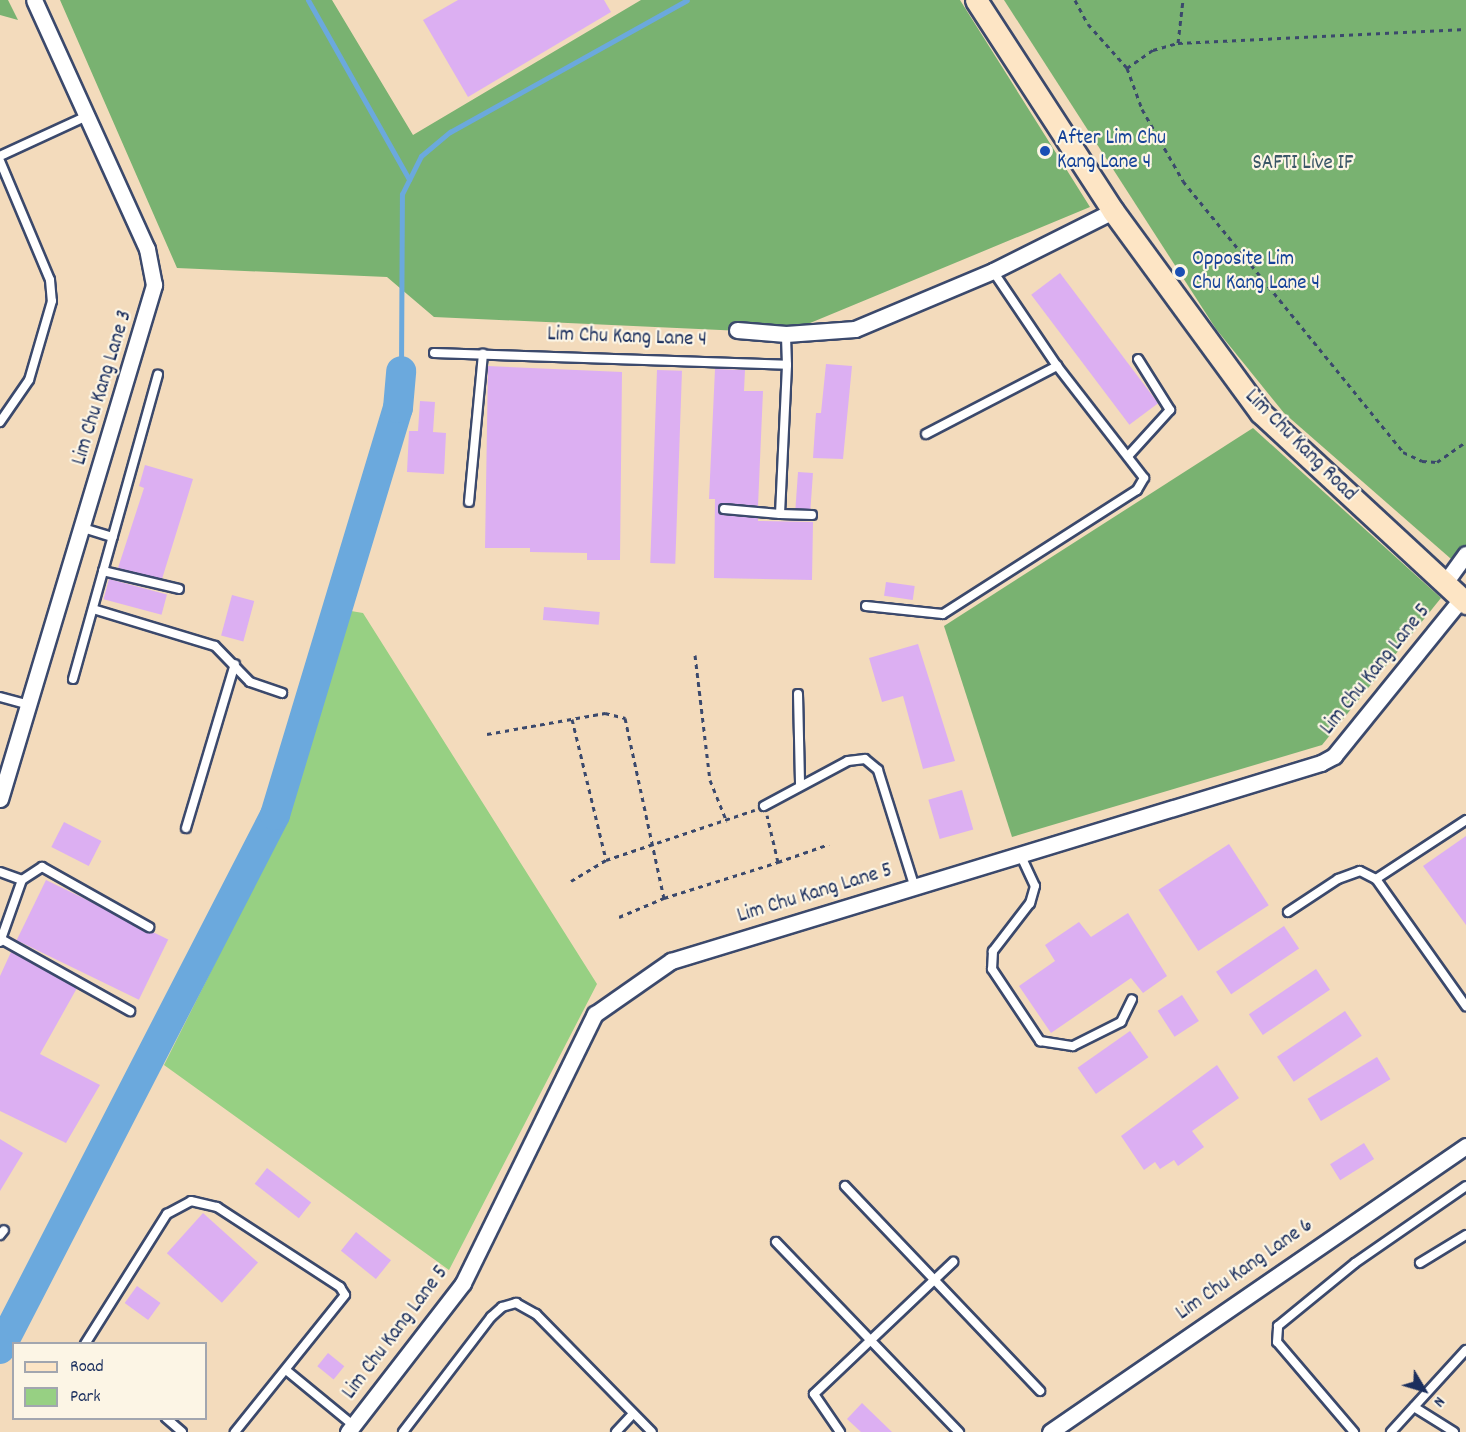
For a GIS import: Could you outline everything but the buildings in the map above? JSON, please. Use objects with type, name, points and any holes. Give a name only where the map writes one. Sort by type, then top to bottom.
[{"type":"main road","name":"Lim Chu Kang Road","points":[[976,0],[1113,211],[1261,413],[1463,601]]},
{"type":"street","name":"Lim Chu Kang Lane 3","points":[[0,799],[154,285],[147,249],[34,0]]},
{"type":"street","name":"Lim Chu Kang Lane 4","points":[[737,330],[786,334],[855,329],[993,271],[1113,211]]},
{"type":"street","points":[[1444,584],[1466,554]]},
{"type":"street","name":"Lim Chu Kang Lane 5","points":[[351,1429],[463,1282],[595,1014],[670,961],[1334,756],[1463,601]]},
{"type":"street","name":"Lim Chu Kang Lane 6","points":[[1050,1432],[1466,1146]]},
{"type":"lane","points":[[0,156],[87,116]]},
{"type":"lane","points":[[0,161],[50,280],[52,301],[29,380],[0,422]]},
{"type":"lane","points":[[866,606],[943,614],[1137,490],[1144,478],[1130,455],[1057,366],[993,271]]},
{"type":"lane","points":[[780,514],[787,365],[786,334]]},
{"type":"lane","name":"Lim Chu Kang Lane 4","points":[[434,353],[787,365]]},
{"type":"lane","points":[[469,502],[483,354]]},
{"type":"lane","points":[[1130,455],[1170,410],[1138,359]]},
{"type":"lane","points":[[926,434],[1057,366]]},
{"type":"lane","points":[[74,679],[158,375]]},
{"type":"lane","points":[[724,509],[780,514],[812,514]]},
{"type":"lane","points":[[83,528],[113,537]]},
{"type":"lane","points":[[104,571],[179,589]]},
{"type":"lane","points":[[93,609],[215,646],[250,682],[282,693]]},
{"type":"lane","points":[[186,828],[235,664]]},
{"type":"lane","points":[[798,694],[800,784]]},
{"type":"lane","points":[[0,697],[29,705]]},
{"type":"lane","points":[[764,806],[800,784],[848,761],[865,759],[878,770],[914,885]]},
{"type":"lane","points":[[1376,879],[1466,820]]},
{"type":"lane","points":[[1020,852],[1035,886],[1030,903],[993,951],[992,969],[1040,1041],[1073,1046],[1120,1022],[1132,999]]},
{"type":"lane","points":[[130,1011],[1,940],[22,880],[42,867],[149,927]]},
{"type":"lane","points":[[1288,912],[1338,879],[1360,871],[1376,879],[1466,1006]]},
{"type":"lane","points":[[0,872],[22,880]]},
{"type":"lane","points":[[845,1186],[1040,1391]]},
{"type":"lane","points":[[1354,1432],[1277,1342],[1278,1326],[1355,1263],[1466,1186]]},
{"type":"lane","points":[[86,1342],[167,1214],[177,1205],[205,1202],[340,1287],[345,1295],[235,1432]]},
{"type":"lane","points":[[1420,1263],[1466,1235]]},
{"type":"lane","points":[[776,1242],[959,1432]]},
{"type":"lane","points":[[840,1432],[814,1394],[953,1262]]},
{"type":"lane","points":[[403,1432],[491,1317],[502,1307],[516,1303],[536,1314],[652,1432]]},
{"type":"lane","points":[[1391,1432],[1466,1350]]},
{"type":"lane","points":[[286,1370],[351,1429]]},
{"type":"lane","points":[[1414,1407],[1454,1432]]},
{"type":"lane","points":[[616,1432],[633,1414]]},
{"type":"lane","points":[[167,1420],[182,1432]]},
{"type":"path","points":[[1075,0],[1088,24],[1127,68],[1142,109],[1183,181],[1403,452],[1422,461],[1437,462],[1466,442]]},
{"type":"path","points":[[1179,43],[1183,0]]},
{"type":"path","points":[[1127,68],[1153,50],[1179,43],[1466,28]]},
{"type":"path","points":[[695,655],[710,780],[727,822]]},
{"type":"path","points":[[487,734],[605,713],[625,718],[664,898]]},
{"type":"path","points":[[572,719],[606,860]]},
{"type":"path","points":[[571,881],[606,860],[651,843],[727,822],[764,806],[778,862]]},
{"type":"path","points":[[619,917],[664,898],[829,844]]},
{"type":"green space","points":[[0,0],[8,0],[18,20],[0,15]]},
{"type":"green space","points":[[60,0],[332,0],[413,135],[641,0],[960,0],[1090,207],[786,333],[434,317],[387,277],[177,268]]},
{"type":"green space","name":"SAFTI Live IF","points":[[1004,0],[1466,0],[1466,572],[1284,413],[1216,329]]},
{"type":"green space","points":[[1253,428],[1441,598],[1322,745],[1012,837],[944,626]]},
{"type":"green space","points":[[351,611],[363,613],[597,984],[449,1270],[164,1065],[284,825]]},
{"type":"waterway","points":[[308,0],[409,179]]},
{"type":"waterway","points":[[401,371],[402,194],[421,156],[450,132],[687,0]]},
{"type":"waterway","points":[[0,1349],[275,815],[398,408],[401,371]]},
{"type":"place","name":"After Lim Chu Kang Lane 4","points":[[1045,151]]},
{"type":"place","name":"Opposite Lim Chu Kang Lane 4","points":[[1180,272]]}]
